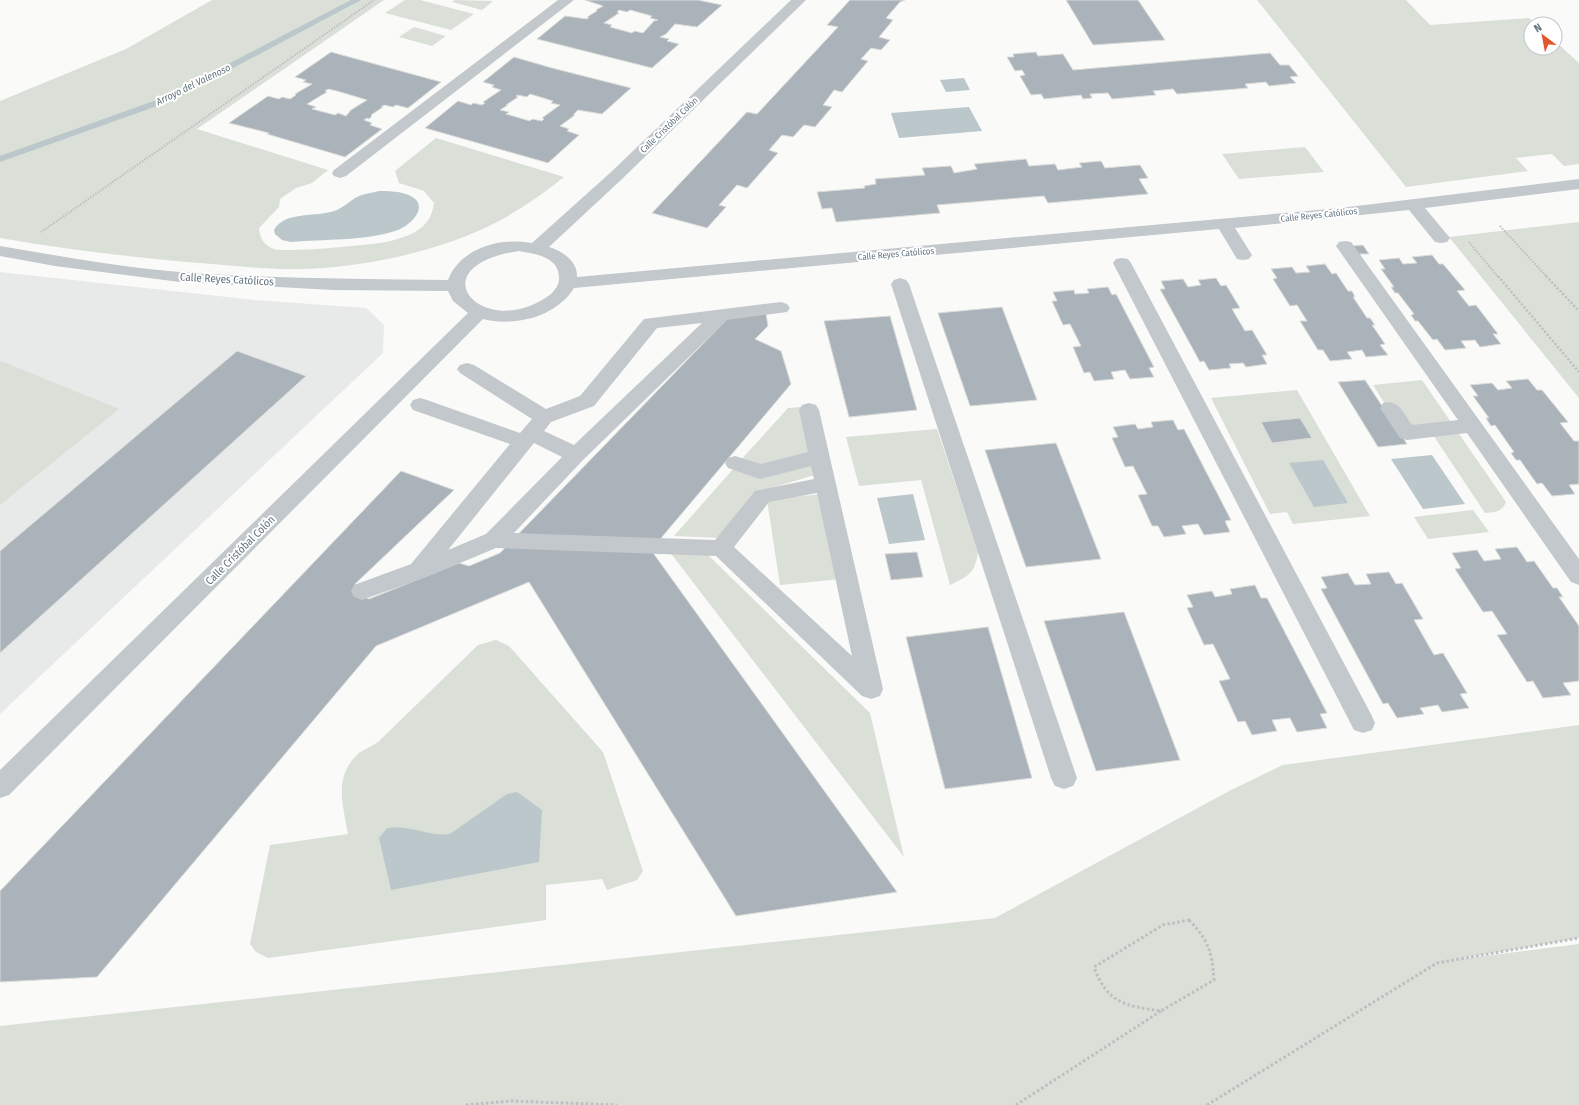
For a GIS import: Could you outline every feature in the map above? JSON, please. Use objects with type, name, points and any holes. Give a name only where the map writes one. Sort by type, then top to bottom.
[{"type":"street","points":[[340,173],[567,0]]},
{"type":"street","name":"Calle Cristóbal Colón","points":[[537,248],[616,176],[799,0]]},
{"type":"street","name":"Calle Reyes Católicos","points":[[569,283],[1224,224],[1413,204],[1579,184]]},
{"type":"street","points":[[1413,204],[1441,238]]},
{"type":"street","points":[[1224,224],[1243,255]]},
{"type":"street","points":[[518,246],[537,248],[552,253],[564,261],[570,272],[569,283],[562,294],[550,304],[534,311],[516,315],[497,316],[480,312],[466,306],[458,297],[455,286],[459,274],[468,263],[482,254],[518,246]]},
{"type":"street","points":[[1345,246],[1579,576]]},
{"type":"street","name":"Calle Reyes Católicos","points":[[5,252],[54,261],[180,277],[334,284],[455,286]]},
{"type":"street","points":[[1122,263],[1363,723]]},
{"type":"street","points":[[900,284],[1064,778]]},
{"type":"street","points":[[419,570],[533,430],[587,402],[651,323],[781,308]]},
{"type":"street","name":"Calle Cristóbal Colón","points":[[0,787],[480,312]]},
{"type":"street","points":[[494,540],[576,455],[721,315]]},
{"type":"street","points":[[467,369],[533,430],[576,455]]},
{"type":"street","points":[[420,405],[533,430]]},
{"type":"street","points":[[1390,408],[1407,434],[1472,425]]},
{"type":"street","points":[[362,591],[494,540],[720,548],[871,689],[809,410]]},
{"type":"street","points":[[735,464],[760,472],[820,456]]},
{"type":"street","points":[[720,548],[762,496],[826,484]]},
{"type":"path","points":[[5,252],[374,0]]},
{"type":"path","points":[[1500,226],[1579,311]]},
{"type":"path","points":[[1464,237],[1579,372]]},
{"type":"path","points":[[1016,1105],[1160,1011],[1214,980],[1212,954],[1206,937],[1189,920],[1163,925],[1094,967],[1098,981],[1106,994],[1122,1004],[1160,1011]]},
{"type":"path","points":[[1207,1105],[1437,963],[1579,938]]},
{"type":"path","points":[[466,1105],[510,1100],[617,1105]]},
{"type":"shaded area","points":[[212,0],[384,0],[197,129],[328,170],[312,183],[296,188],[280,199],[279,207],[259,228],[263,241],[274,249],[294,250],[363,245],[390,241],[415,232],[429,219],[434,203],[424,191],[399,183],[395,171],[436,138],[564,177],[515,212],[473,233],[447,243],[391,258],[334,267],[280,269],[186,262],[46,246],[0,238],[0,101],[126,49]]},
{"type":"shaded area","points":[[405,0],[420,0],[474,14],[451,30],[385,13]]},
{"type":"shaded area","points":[[455,0],[493,1],[482,10],[452,2]]},
{"type":"shaded area","points":[[1257,0],[1406,0],[1430,25],[1523,18],[1523,56],[1563,56],[1563,48],[1579,63],[1579,164],[1564,166],[1552,154],[1516,158],[1528,171],[1406,187]]},
{"type":"shaded area","points":[[414,27],[446,36],[432,46],[399,37]]},
{"type":"shaded area","points":[[964,78],[970,90],[946,92],[940,80]]},
{"type":"shaded area","points":[[969,107],[982,131],[899,138],[891,113]]},
{"type":"shaded area","points":[[1305,147],[1324,172],[1239,179],[1222,154]]},
{"type":"shaded area","points":[[379,191],[399,192],[414,198],[418,203],[419,208],[417,214],[408,224],[395,231],[370,237],[291,242],[282,240],[275,234],[274,230],[279,224],[286,220],[294,217],[321,214],[337,210],[355,198]]},
{"type":"shaded area","points":[[1579,222],[1579,398],[1449,237]]},
{"type":"shaded area","points":[[0,272],[255,300],[366,308],[384,325],[383,353],[0,714]]},
{"type":"shaded area","points":[[1,361],[119,409],[0,505],[0,362]]},
{"type":"shaded area","points":[[1422,380],[1506,502],[1500,510],[1485,513],[1427,426],[1407,428],[1385,404],[1373,385]]},
{"type":"shaded area","points":[[1297,390],[1370,516],[1293,524],[1287,512],[1270,514],[1211,398]]},
{"type":"shaded area","points":[[801,407],[813,455],[759,469],[740,461],[788,408]]},
{"type":"shaded area","points":[[937,429],[978,552],[975,565],[970,573],[950,585],[921,480],[859,486],[846,437]]},
{"type":"shaded area","points":[[1432,455],[1465,504],[1423,509],[1391,459]]},
{"type":"shaded area","points":[[816,460],[818,474],[758,492],[721,538],[674,536],[734,468]]},
{"type":"shaded area","points":[[1323,460],[1348,503],[1314,507],[1289,463]]},
{"type":"shaded area","points":[[822,494],[841,579],[780,585],[767,500]]},
{"type":"shaded area","points":[[913,494],[925,540],[889,544],[877,498]]},
{"type":"shaded area","points":[[1473,510],[1489,532],[1428,539],[1414,517]]},
{"type":"shaded area","points":[[669,551],[708,555],[870,713],[904,857]]},
{"type":"shaded area","points":[[496,640],[509,646],[603,752],[643,871],[637,880],[607,890],[602,879],[546,885],[546,920],[268,958],[256,952],[250,944],[270,845],[348,834],[342,802],[342,791],[346,771],[351,762],[359,753],[378,742],[478,645]]},
{"type":"shaded area","points":[[1579,725],[1579,938],[1452,960],[1579,944],[1579,1105],[0,1105],[0,1026],[995,918],[1231,790],[1283,765]]},
{"type":"shaded area","points":[[517,792],[542,810],[539,862],[391,890],[379,838],[387,828],[395,827],[434,834],[450,834],[507,794]]},
{"type":"building","points":[[585,0],[698,0],[722,5],[697,27],[675,24],[666,34],[660,37],[669,39],[667,41],[679,44],[652,68],[537,39],[565,16],[587,19],[589,17],[587,17],[603,6]],"holes":[[[619,10],[627,12],[630,10],[652,16],[650,18],[658,20],[654,21],[643,33],[634,31],[632,33],[610,27],[612,25],[604,23],[619,13],[617,12]]]},
{"type":"building","points":[[850,0],[905,0],[900,2],[886,18],[893,20],[879,37],[890,40],[881,50],[871,48],[861,59],[868,61],[842,92],[834,90],[823,105],[832,107],[815,127],[804,125],[793,137],[782,135],[769,150],[778,153],[747,188],[737,185],[719,205],[726,207],[707,228],[652,213],[747,112],[757,114],[838,27],[827,25]]},
{"type":"building","points":[[1066,0],[1138,0],[1165,40],[1093,45]]},
{"type":"building","points":[[331,52],[441,82],[408,108],[396,105],[393,107],[384,105],[371,115],[372,116],[369,119],[367,118],[364,120],[372,123],[370,125],[382,129],[345,157],[267,134],[269,133],[229,123],[268,96],[279,99],[282,97],[290,99],[296,95],[295,94],[312,84],[303,82],[306,80],[295,77]],"holes":[[[328,89],[367,100],[351,110],[346,116],[338,113],[335,115],[312,109],[316,107],[307,104],[327,92],[325,91]]]},
{"type":"building","points":[[1036,52],[1038,56],[1063,54],[1073,70],[1270,53],[1280,65],[1289,65],[1298,76],[1290,77],[1296,83],[1269,86],[1266,82],[1245,84],[1248,88],[1177,94],[1173,89],[1153,91],[1156,95],[1112,99],[1108,93],[1090,94],[1092,98],[1083,99],[1081,95],[1044,99],[1041,94],[1031,95],[1020,76],[1025,75],[1022,70],[1015,71],[1007,57],[1014,57],[1013,54]]},
{"type":"building","points":[[514,57],[631,88],[602,114],[578,110],[573,115],[575,115],[560,126],[569,129],[567,131],[579,135],[548,163],[425,128],[458,101],[471,105],[473,103],[482,105],[485,103],[483,102],[501,90],[492,87],[494,85],[483,82]],"holes":[[[530,94],[553,101],[551,103],[560,105],[542,118],[544,119],[542,121],[532,119],[530,121],[506,114],[509,112],[500,110],[518,97],[516,96],[518,95],[527,97]]]},
{"type":"building","points":[[1026,159],[1029,166],[1055,164],[1058,170],[1082,167],[1079,163],[1101,161],[1105,168],[1140,165],[1148,178],[1139,179],[1148,194],[1048,203],[1044,196],[937,205],[940,213],[836,222],[832,208],[822,209],[817,192],[865,188],[864,186],[876,184],[875,179],[925,175],[922,168],[951,166],[954,173],[977,169],[974,164]]},
{"type":"building","points":[[1363,245],[1369,254],[1358,254],[1353,246]]},
{"type":"building","points":[[1432,255],[1439,264],[1443,264],[1465,290],[1457,291],[1469,306],[1476,305],[1498,334],[1493,334],[1501,344],[1480,347],[1475,340],[1461,341],[1466,348],[1445,350],[1437,339],[1433,340],[1418,321],[1415,321],[1411,315],[1414,314],[1398,293],[1395,293],[1391,287],[1394,287],[1381,269],[1385,269],[1379,260],[1399,258],[1403,264],[1417,263],[1412,257]]},
{"type":"building","points":[[1325,264],[1332,274],[1336,273],[1348,291],[1352,291],[1355,297],[1353,297],[1367,318],[1370,318],[1375,325],[1372,325],[1385,344],[1380,345],[1388,355],[1366,357],[1362,350],[1347,352],[1352,359],[1330,361],[1323,350],[1318,350],[1300,321],[1307,321],[1297,305],[1290,306],[1273,279],[1277,278],[1271,269],[1292,267],[1296,273],[1310,272],[1306,266]]},
{"type":"building","points":[[1216,278],[1221,286],[1226,285],[1240,308],[1232,309],[1245,331],[1252,330],[1267,355],[1262,355],[1267,364],[1246,367],[1243,363],[1229,364],[1231,368],[1209,370],[1204,361],[1200,362],[1160,289],[1165,289],[1161,281],[1183,279],[1188,287],[1201,285],[1198,280]]},
{"type":"building","points":[[1108,287],[1112,295],[1116,294],[1154,367],[1149,368],[1154,377],[1130,379],[1125,370],[1111,372],[1114,379],[1094,381],[1090,372],[1084,373],[1073,347],[1081,346],[1070,324],[1063,325],[1052,301],[1057,301],[1053,292],[1074,290],[1075,294],[1089,293],[1087,289]]},
{"type":"building","points":[[1002,307],[1037,400],[970,406],[938,313]]},
{"type":"building","points":[[766,314],[768,326],[755,339],[781,351],[791,384],[651,550],[897,892],[736,916],[529,582],[376,646],[97,977],[0,982],[0,891],[401,471],[454,490],[355,584],[358,595],[369,599],[459,563],[469,566],[500,553],[728,318]]},
{"type":"building","points":[[890,316],[917,410],[849,417],[824,321]]},
{"type":"building","points":[[237,351],[306,376],[0,653],[0,551]]},
{"type":"building","points":[[1528,379],[1537,390],[1542,390],[1568,422],[1560,423],[1574,441],[1579,441],[1579,484],[1569,485],[1575,494],[1552,496],[1542,483],[1537,484],[1520,460],[1516,460],[1511,453],[1514,452],[1495,425],[1491,426],[1486,418],[1489,418],[1473,396],[1478,396],[1470,385],[1492,383],[1498,390],[1512,388],[1506,381]]},
{"type":"building","points":[[1365,380],[1407,444],[1378,447],[1338,382]]},
{"type":"building","points":[[1300,418],[1312,438],[1272,443],[1261,422]]},
{"type":"building","points":[[1173,420],[1178,430],[1184,429],[1231,520],[1225,521],[1230,532],[1204,535],[1198,524],[1182,526],[1186,534],[1164,537],[1158,526],[1152,526],[1138,495],[1147,494],[1133,466],[1125,467],[1112,438],[1118,437],[1113,427],[1135,424],[1138,429],[1153,427],[1151,422]]},
{"type":"building","points":[[1056,443],[1101,559],[1026,567],[985,450]]},
{"type":"building","points":[[1517,547],[1527,562],[1534,561],[1553,588],[1557,588],[1563,597],[1559,597],[1579,626],[1579,681],[1563,683],[1571,695],[1543,698],[1533,681],[1527,682],[1497,635],[1507,634],[1492,611],[1483,612],[1455,569],[1461,568],[1452,553],[1477,550],[1484,561],[1501,559],[1495,549]]},
{"type":"building","points":[[917,552],[923,577],[891,580],[885,554]]},
{"type":"building","points":[[1389,572],[1396,584],[1402,583],[1423,619],[1414,620],[1434,655],[1443,653],[1467,693],[1460,694],[1469,708],[1442,712],[1438,705],[1420,708],[1424,714],[1397,718],[1388,703],[1383,704],[1321,589],[1327,588],[1321,577],[1348,573],[1355,585],[1371,584],[1366,574]]},
{"type":"building","points":[[1255,585],[1261,598],[1267,598],[1327,713],[1320,714],[1327,728],[1297,732],[1290,718],[1272,720],[1277,731],[1252,735],[1245,721],[1238,722],[1219,681],[1230,679],[1213,644],[1204,645],[1187,608],[1193,607],[1187,595],[1212,591],[1215,597],[1232,594],[1230,589]]},
{"type":"building","points":[[1124,612],[1180,760],[1096,771],[1044,621]]},
{"type":"building","points":[[988,627],[1032,778],[945,789],[906,637]]},
{"type":"waterway","name":"Arroyo del Valenoso","points":[[0,159],[168,99],[357,0]]}]
